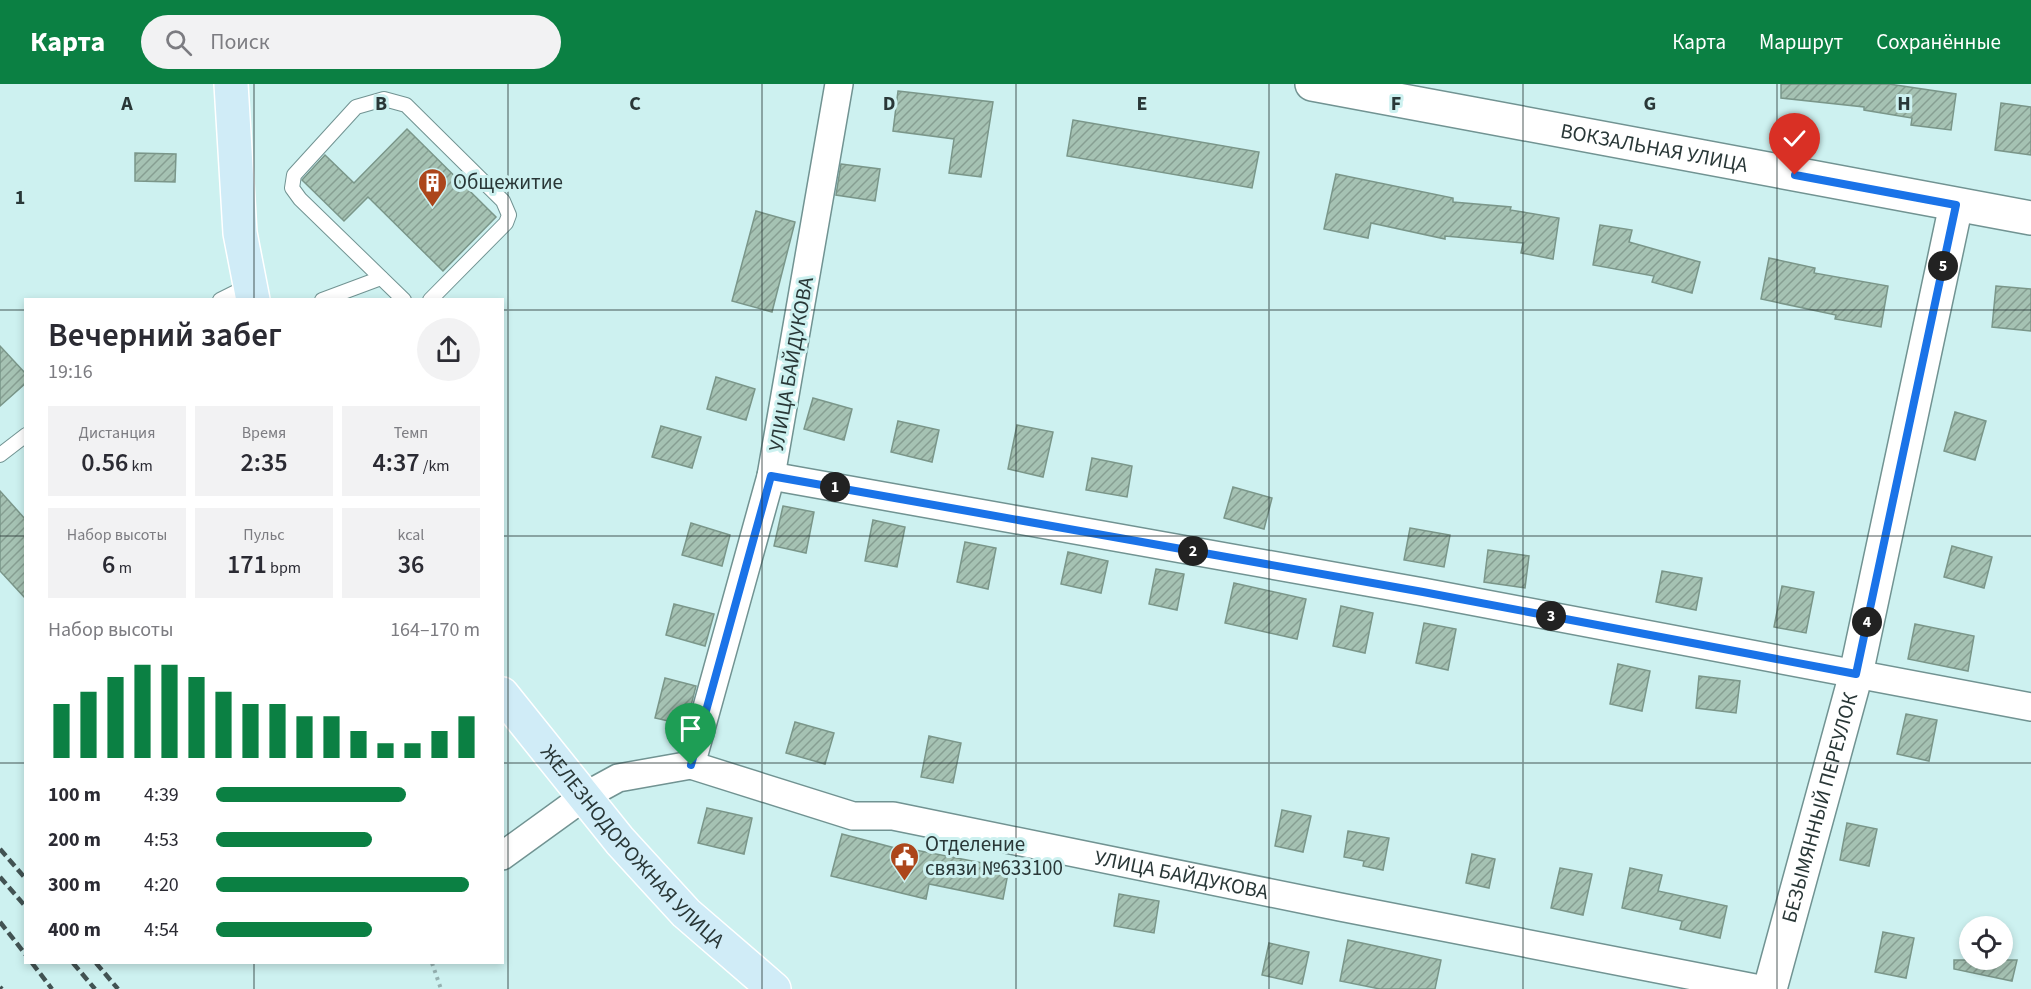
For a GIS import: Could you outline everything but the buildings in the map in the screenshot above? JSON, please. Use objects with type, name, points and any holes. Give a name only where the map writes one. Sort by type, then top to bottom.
[{"type":"main road","points":[[231,84],[240,233],[251,292]]},
{"type":"main road","name":"ЖЕЛЕЗНОДОРОЖНАЯ УЛИЦА","points":[[504,696],[620,841],[686,913],[774,989]]},
{"type":"street","name":"УЛИЦА БАЙДУКОВА","points":[[839,84],[771,476],[691,765],[853,816],[893,816],[1760,989]]},
{"type":"street","name":"ВОКЗАЛЬНАЯ УЛИЦА","points":[[1312,84],[2031,218]]},
{"type":"street","name":"БЕЗЫМЯННЫЙ ПЕРЕУЛОК","points":[[1770,989],[1856,674],[1956,205]]},
{"type":"street","points":[[771,476],[1423,592],[2031,707]]},
{"type":"street","points":[[504,855],[585,795],[618,778],[691,765]]},
{"type":"lane","points":[[402,298],[300,199],[292,188],[294,175],[356,107],[384,99],[406,105],[503,201],[508,215],[506,223],[432,298]]},
{"type":"lane","points":[[327,298],[381,278]]},
{"type":"lane","points":[[228,298],[251,292]]},
{"type":"lane","points":[[0,455],[24,437]]},
{"type":"path","points":[[432,964],[441,989]]},
{"type":"railway","points":[[0,849],[24,877]]},
{"type":"railway","points":[[0,877],[24,905]]},
{"type":"railway","points":[[0,922],[24,952]]},
{"type":"railway","points":[[33,964],[52,989]]},
{"type":"railway","points":[[74,964],[95,989]]},
{"type":"railway","points":[[97,964],[118,989]]},
{"type":"place","name":"Общежитие","points":[[432,208]]},
{"type":"place","name":"Отделение связи №633100","points":[[904,882]]},
{"type":"route","points":[[691,765],[771,476],[1423,592],[1856,674],[1956,205],[1795,175]]}]
